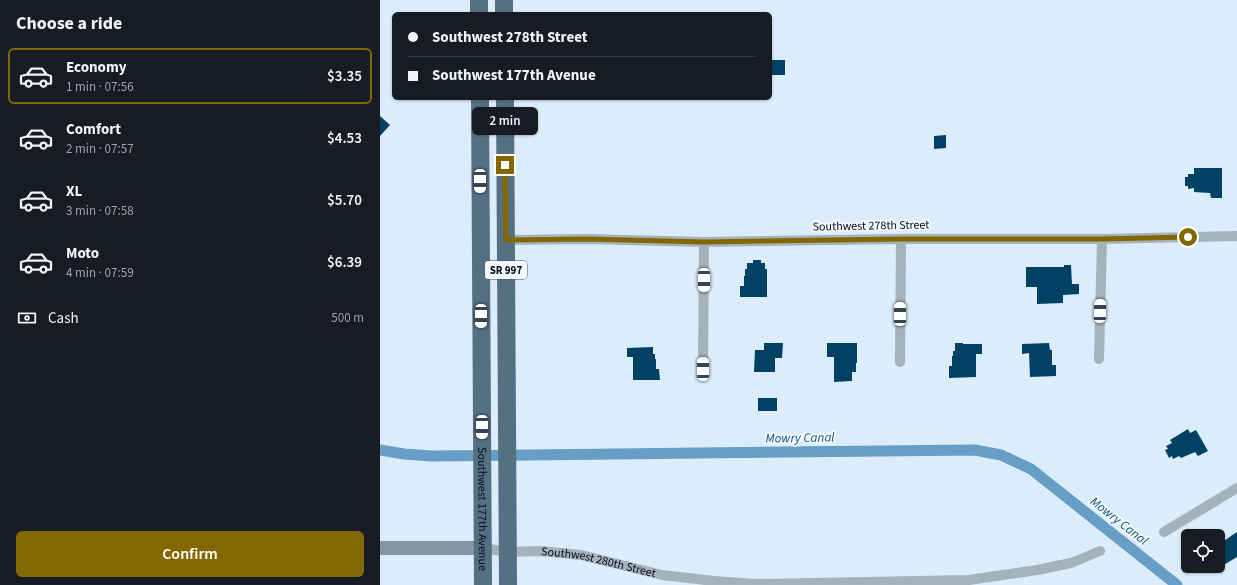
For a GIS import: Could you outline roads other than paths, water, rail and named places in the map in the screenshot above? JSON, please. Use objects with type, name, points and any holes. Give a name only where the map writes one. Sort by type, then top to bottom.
[{"type":"highway","points":[[479,0],[479,12]]},
{"type":"highway","points":[[504,0],[504,12]]},
{"type":"highway","name":"Southwest 177th Avenue","points":[[480,100],[483,585]]},
{"type":"highway","name":"Southwest 177th Avenue","points":[[505,100],[508,585]]},
{"type":"highway","points":[[481,196],[495,226],[506,240]]},
{"type":"street","name":"Southwest 278th Street","points":[[506,240],[588,239],[704,242],[901,239],[1102,239],[1237,236]]},
{"type":"street","points":[[900,362],[901,239]]},
{"type":"street","points":[[1099,359],[1102,239]]},
{"type":"street","points":[[703,369],[704,242]]},
{"type":"street","points":[[1164,532],[1237,488]]},
{"type":"street","name":"Southwest 280th Street","points":[[380,548],[483,548],[508,552],[540,551],[599,559],[662,575],[756,584],[969,580],[1037,570],[1072,563],[1100,551]]},
{"type":"waterway","name":"Mowry Canal","points":[[380,450],[404,454],[432,456],[975,450],[1001,455],[1031,469],[1177,585]]}]
